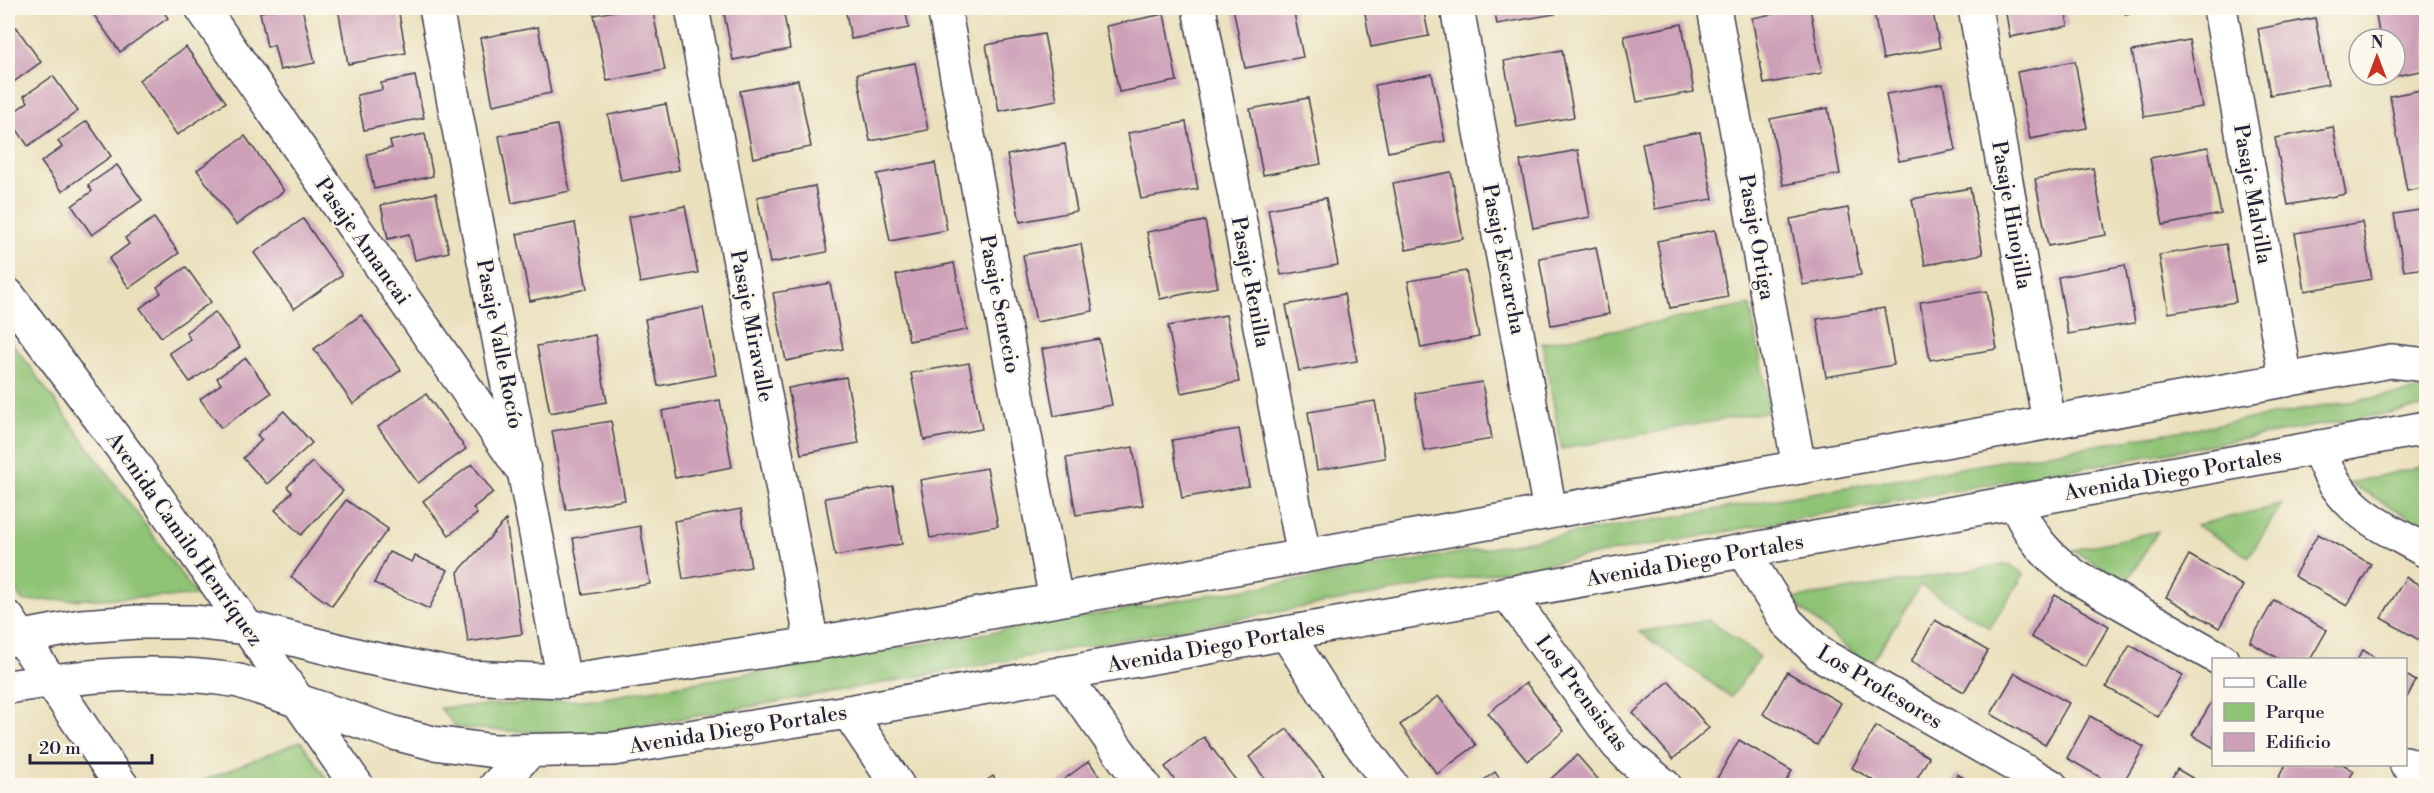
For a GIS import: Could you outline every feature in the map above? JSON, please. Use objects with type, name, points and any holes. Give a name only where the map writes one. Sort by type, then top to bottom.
[{"type":"street","name":"Pasaje Amancai","points":[[202,8],[525,474]]},
{"type":"street","name":"Pasaje Valle Rocío","points":[[436,8],[564,681]]},
{"type":"street","name":"Pasaje Miravalle","points":[[692,8],[812,644]]},
{"type":"street","name":"Pasaje Senecio","points":[[944,8],[1056,600]]},
{"type":"street","name":"Pasaje Renilla","points":[[1199,8],[1304,556]]},
{"type":"street","name":"Pasaje Escarcha","points":[[1457,8],[1550,511]]},
{"type":"street","name":"Pasaje Ortiga","points":[[1714,8],[1799,467]]},
{"type":"street","name":"Pasaje Hinojilla","points":[[1975,8],[2049,422]]},
{"type":"street","name":"Pasaje Malvilla","points":[[2220,8],[2286,380]]},
{"type":"street","name":"Avenida Camilo Henríquez","points":[[8,295],[131,460],[357,786]]},
{"type":"street","points":[[12,631],[137,622],[193,622],[249,628],[364,657],[464,677],[564,681],[812,644],[2427,354]]},
{"type":"street","points":[[2391,361],[2427,365]]},
{"type":"street","name":"Avenida Diego Portales","points":[[8,687],[50,680],[118,674],[186,674],[239,681],[394,733],[467,749],[529,752],[613,749],[848,712],[2393,434],[2427,426]]},
{"type":"street","points":[[2318,447],[2326,470],[2350,504],[2366,517],[2427,551]]},
{"type":"street","points":[[2015,502],[2027,529],[2045,552],[2060,566],[2219,658]]},
{"type":"street","name":"Los Profesores","points":[[1743,551],[1787,622],[1820,654],[2051,786]]},
{"type":"street","name":"Los Prensistas","points":[[1507,593],[1617,744],[1665,786]]},
{"type":"street","points":[[12,631],[50,680],[122,786]]},
{"type":"street","points":[[1286,633],[1338,714],[1392,786]]},
{"type":"street","points":[[1062,673],[1144,786]]},
{"type":"street","points":[[848,712],[898,786]]},
{"type":"street","points":[[496,786],[529,752]]},
{"type":"street","points":[[2407,764],[2427,774]]},
{"type":"green space","points":[[1750,305],[1770,411],[1562,449],[1542,343]]},
{"type":"green space","points":[[11,341],[197,596],[22,601],[8,578],[8,348]]},
{"type":"green space","points":[[2426,389],[2426,406],[591,735],[457,728],[440,708],[598,699]]},
{"type":"green space","points":[[2426,465],[2426,527],[2350,483]]},
{"type":"green space","points":[[2281,505],[2249,557],[2196,525]]},
{"type":"green space","points":[[2158,531],[2126,583],[2073,550]]},
{"type":"green space","points":[[2009,564],[2024,574],[1990,628],[1920,585],[1869,667],[1790,599]]},
{"type":"green space","points":[[1710,620],[1760,657],[1731,697],[1639,632]]},
{"type":"green space","points":[[301,741],[331,785],[192,785]]},
{"type":"building","points":[[89,8],[161,8],[168,18],[120,52]]},
{"type":"building","points":[[283,8],[302,8],[315,63],[280,70],[274,45],[267,47],[260,12]]},
{"type":"building","points":[[338,8],[398,8],[406,53],[348,64]]},
{"type":"building","points":[[630,8],[652,8],[665,70],[607,81],[594,15]]},
{"type":"building","points":[[723,8],[783,8],[790,49],[733,60]]},
{"type":"building","points":[[845,8],[905,8],[909,28],[851,39]]},
{"type":"building","points":[[1233,8],[1293,8],[1303,57],[1245,68]]},
{"type":"building","points":[[1364,8],[1423,8],[1429,36],[1371,47]]},
{"type":"building","points":[[1494,8],[1554,8],[1555,14],[1497,24]]},
{"type":"building","points":[[1810,8],[1822,73],[1764,84],[1752,18]]},
{"type":"building","points":[[1873,8],[1932,8],[1940,48],[1883,59]]},
{"type":"building","points":[[2005,8],[2065,8],[2068,26],[2010,37]]},
{"type":"building","points":[[2124,8],[2156,8],[2156,9],[2125,14]]},
{"type":"building","points":[[2426,8],[2426,70],[2407,74],[2407,27],[2378,27],[2375,9]]},
{"type":"building","points":[[1164,14],[1177,81],[1119,92],[1106,26]]},
{"type":"building","points":[[2315,18],[2328,84],[2270,95],[2258,29]]},
{"type":"building","points":[[1682,24],[1694,92],[1637,102],[1624,36]]},
{"type":"building","points":[[16,27],[41,62],[8,86],[8,33]]},
{"type":"building","points":[[538,27],[551,93],[493,105],[480,38]]},
{"type":"building","points":[[1044,34],[1057,100],[999,111],[986,45]]},
{"type":"building","points":[[2189,40],[2202,107],[2144,117],[2132,51]]},
{"type":"building","points":[[186,47],[226,102],[177,135],[139,80]]},
{"type":"building","points":[[1562,50],[1574,117],[1517,127],[1504,61]]},
{"type":"building","points":[[2075,61],[2087,128],[2030,139],[2017,72]]},
{"type":"building","points":[[915,63],[928,130],[870,141],[857,74]]},
{"type":"building","points":[[1432,74],[1445,141],[1388,152],[1375,85]]},
{"type":"building","points":[[53,76],[78,111],[28,146],[8,116],[28,102],[24,96]]},
{"type":"building","points":[[415,76],[424,118],[364,130],[357,95],[382,90],[381,83]]},
{"type":"building","points":[[798,80],[811,147],[753,158],[740,91]]},
{"type":"building","points":[[1943,84],[1956,150],[1899,161],[1886,94]]},
{"type":"building","points":[[2426,89],[2426,187],[2407,191],[2390,96]]},
{"type":"building","points":[[1308,98],[1321,164],[1263,175],[1250,109]]},
{"type":"building","points":[[666,104],[679,170],[621,181],[608,115]]},
{"type":"building","points":[[1828,108],[1840,174],[1783,185],[1770,119]]},
{"type":"building","points":[[87,121],[111,156],[62,191],[41,162],[62,147],[58,141]]},
{"type":"building","points":[[1186,122],[1198,189],[1141,199],[1128,133]]},
{"type":"building","points":[[557,125],[570,191],[512,203],[499,136]]},
{"type":"building","points":[[2333,127],[2346,194],[2288,205],[2275,138]]},
{"type":"building","points":[[1700,132],[1713,199],[1655,209],[1642,143]]},
{"type":"building","points":[[425,134],[433,176],[374,189],[367,154],[392,148],[390,141]]},
{"type":"building","points":[[245,136],[284,191],[236,225],[197,170]]},
{"type":"building","points":[[1065,144],[1077,211],[1020,222],[1007,155]]},
{"type":"building","points":[[2208,147],[2221,214],[2163,225],[2150,158]]},
{"type":"building","points":[[1578,150],[1590,217],[1533,228],[1520,161]]},
{"type":"building","points":[[935,163],[947,230],[890,241],[877,174]]},
{"type":"building","points":[[117,165],[142,200],[92,235],[72,206],[92,191],[88,185]]},
{"type":"building","points":[[2093,168],[2106,235],[2048,246],[2035,179]]},
{"type":"building","points":[[1451,172],[1463,239],[1406,250],[1393,183]]},
{"type":"building","points":[[815,186],[827,252],[770,263],[757,197]]},
{"type":"building","points":[[1970,188],[1983,254],[1925,265],[1912,199]]},
{"type":"building","points":[[436,193],[449,252],[415,260],[409,234],[388,239],[381,205]]},
{"type":"building","points":[[1326,198],[1338,265],[1281,275],[1268,209]]},
{"type":"building","points":[[685,206],[698,273],[640,283],[628,217]]},
{"type":"building","points":[[1848,208],[1861,275],[1803,285],[1790,219]]},
{"type":"building","points":[[2426,209],[2426,268],[2404,271],[2394,214]]},
{"type":"building","points":[[154,218],[179,253],[129,288],[109,259],[129,244],[125,238]]},
{"type":"building","points":[[303,219],[342,275],[294,309],[254,253]]},
{"type":"building","points":[[1205,221],[1218,287],[1160,299],[1147,232]]},
{"type":"building","points":[[2362,222],[2372,279],[2305,291],[2295,233]]},
{"type":"building","points":[[575,223],[587,289],[530,301],[517,234]]},
{"type":"building","points":[[1715,230],[1728,297],[1670,308],[1657,241]]},
{"type":"building","points":[[1081,244],[1093,311],[1036,322],[1023,255]]},
{"type":"building","points":[[2226,244],[2236,302],[2169,313],[2159,255]]},
{"type":"building","points":[[1596,247],[1609,314],[1551,325],[1539,258]]},
{"type":"building","points":[[954,263],[967,330],[909,341],[896,275]]},
{"type":"building","points":[[2125,265],[2135,323],[2068,334],[2058,277]]},
{"type":"building","points":[[186,267],[211,302],[161,337],[140,308],[161,293],[157,287]]},
{"type":"building","points":[[1466,271],[1479,337],[1421,348],[1408,281]]},
{"type":"building","points":[[830,283],[843,349],[786,361],[773,293]]},
{"type":"building","points":[[1987,291],[1997,349],[1930,360],[1920,302]]},
{"type":"building","points":[[1344,294],[1357,361],[1299,371],[1286,305]]},
{"type":"building","points":[[703,308],[716,375],[658,386],[645,319]]},
{"type":"building","points":[[1884,308],[1894,365],[1826,377],[1817,319]]},
{"type":"building","points":[[215,312],[240,347],[190,382],[169,353],[190,339],[186,332]]},
{"type":"building","points":[[361,315],[401,370],[353,404],[314,349]]},
{"type":"building","points":[[1226,315],[1239,382],[1181,393],[1168,326]]},
{"type":"building","points":[[595,335],[607,402],[550,413],[537,346]]},
{"type":"building","points":[[1099,339],[1112,405],[1054,416],[1042,349]]},
{"type":"building","points":[[246,358],[271,393],[221,428],[200,399],[221,384],[217,378]]},
{"type":"building","points":[[969,363],[982,429],[924,440],[911,373]]},
{"type":"building","points":[[846,377],[859,443],[801,454],[788,388]]},
{"type":"building","points":[[1482,382],[1492,439],[1424,451],[1415,393]]},
{"type":"building","points":[[426,394],[466,449],[418,483],[378,427]]},
{"type":"building","points":[[720,400],[732,467],[675,478],[662,411]]},
{"type":"building","points":[[1375,401],[1385,458],[1317,470],[1308,412]]},
{"type":"building","points":[[284,411],[312,443],[267,484],[243,458],[262,440],[257,435]]},
{"type":"building","points":[[611,421],[625,500],[566,510],[552,431]]},
{"type":"building","points":[[1239,429],[1249,486],[1182,498],[1172,440]]},
{"type":"building","points":[[1133,447],[1143,505],[1076,515],[1066,458]]},
{"type":"building","points":[[312,462],[343,491],[301,535],[275,510],[292,492],[287,487]]},
{"type":"building","points":[[472,464],[493,492],[473,508],[477,514],[449,535],[423,501]]},
{"type":"building","points":[[987,468],[998,526],[930,538],[920,480]]},
{"type":"building","points":[[893,486],[902,544],[835,556],[825,498]]},
{"type":"building","points":[[346,500],[388,529],[332,606],[291,577]]},
{"type":"building","points":[[741,509],[751,567],[683,579],[674,521]]},
{"type":"building","points":[[506,520],[522,634],[468,642],[458,572]]},
{"type":"building","points":[[640,526],[650,584],[583,595],[573,538]]},
{"type":"building","points":[[2318,534],[2371,564],[2347,606],[2294,576]]},
{"type":"building","points":[[389,552],[412,562],[415,556],[448,570],[429,609],[374,583]]},
{"type":"building","points":[[2189,555],[2243,586],[2219,628],[2166,597]]},
{"type":"building","points":[[2406,577],[2426,589],[2426,644],[2381,618]]},
{"type":"building","points":[[2055,595],[2109,626],[2085,667],[2031,637]]},
{"type":"building","points":[[2274,600],[2327,630],[2311,658],[2277,658],[2250,642]]},
{"type":"building","points":[[1935,620],[1988,651],[1964,692],[1911,662]]},
{"type":"building","points":[[2130,645],[2183,675],[2158,717],[2106,687]]},
{"type":"building","points":[[2363,650],[2376,658],[2358,658]]},
{"type":"building","points":[[1787,672],[1841,703],[1817,745],[1763,714]]},
{"type":"building","points":[[2015,673],[2069,703],[2045,745],[1991,714]]},
{"type":"building","points":[[2407,676],[2416,681],[2407,697]]},
{"type":"building","points":[[1669,681],[1709,728],[1673,759],[1633,713]]},
{"type":"building","points":[[1526,683],[1564,731],[1527,761],[1488,713]]},
{"type":"building","points":[[1438,696],[1476,745],[1437,774],[1400,725]]},
{"type":"building","points":[[2212,701],[2212,747],[2192,735]]},
{"type":"building","points":[[2090,716],[2144,747],[2121,786],[2115,786],[2067,758]]},
{"type":"building","points":[[1876,726],[1929,757],[1913,786],[1883,786],[1852,768]]},
{"type":"building","points":[[1287,729],[1324,777],[1313,786],[1270,786],[1249,757]]},
{"type":"building","points":[[1204,737],[1240,786],[1179,786],[1165,767]]},
{"type":"building","points":[[1739,740],[1792,771],[1783,786],[1721,786],[1715,782]]},
{"type":"building","points":[[1577,755],[1604,786],[1543,786]]},
{"type":"building","points":[[1089,761],[1106,786],[1055,786]]},
{"type":"building","points":[[2285,766],[2346,766],[2354,771],[2345,786],[2283,786],[2276,782]]},
{"type":"building","points":[[2177,769],[2206,786],[2167,786]]},
{"type":"building","points":[[1495,772],[1505,786],[1476,786]]},
{"type":"building","points":[[1957,774],[1978,786],[1951,786]]},
{"type":"building","points":[[993,776],[999,786],[979,786]]}]
